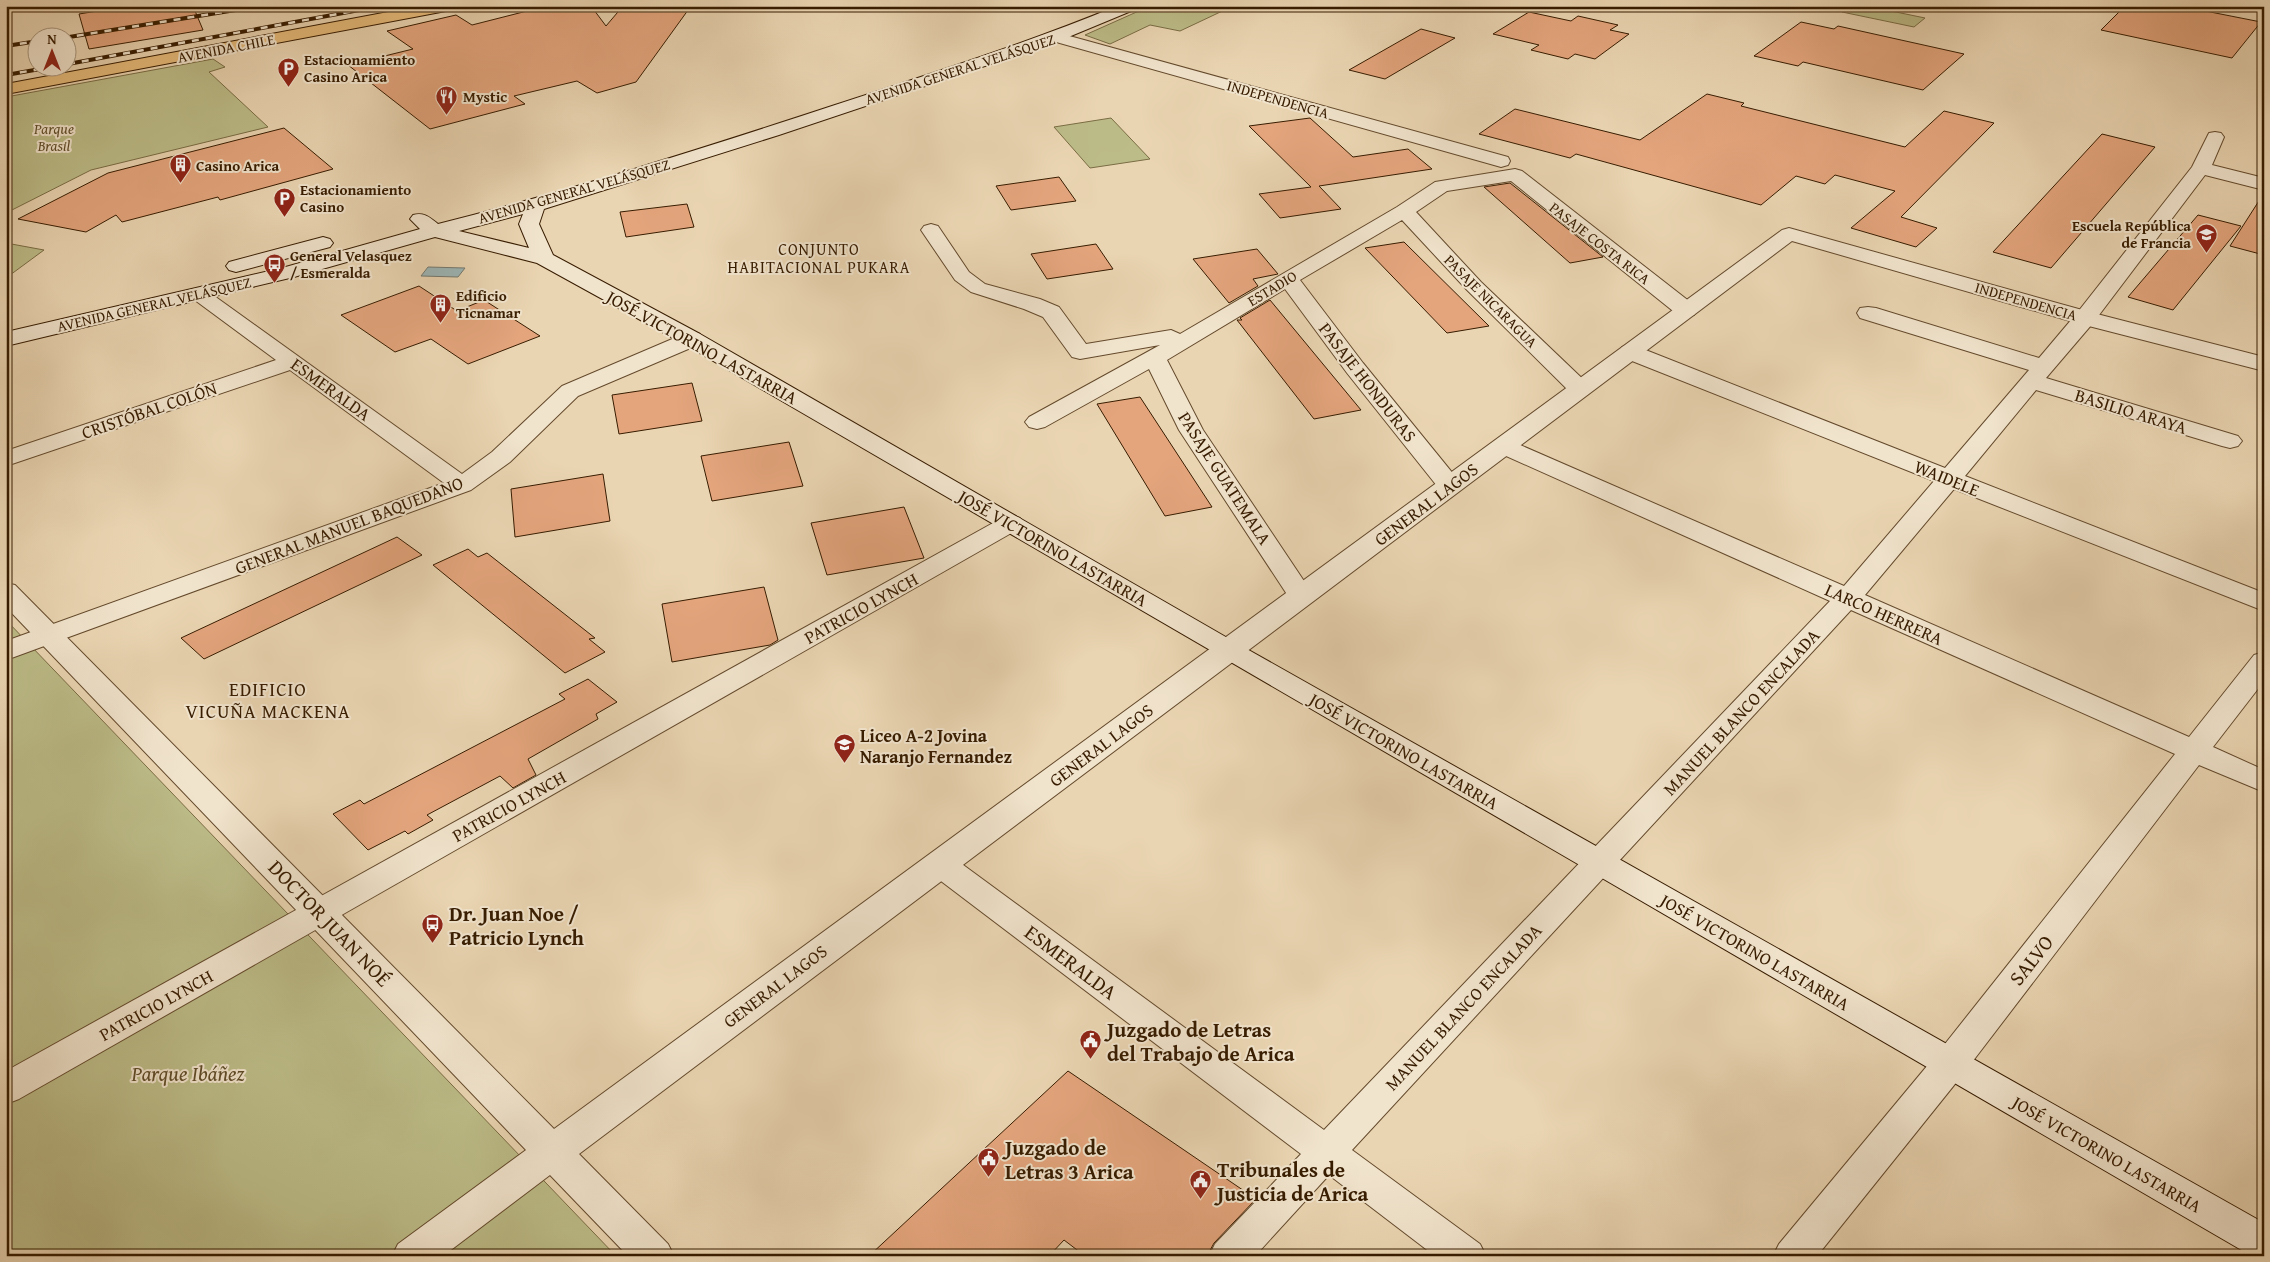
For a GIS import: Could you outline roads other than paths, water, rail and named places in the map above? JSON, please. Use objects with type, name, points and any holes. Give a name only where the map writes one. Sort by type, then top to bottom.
[{"type":"main road","name":"AVENIDA CHILE","points":[[6,89],[404,6]]},
{"type":"main road","name":"AVENIDA CHILE","points":[[6,80],[446,6]]},
{"type":"street","name":"AVENIDA GENERAL VELÁSQUEZ","points":[[6,339],[287,272],[427,225],[749,127],[1034,32],[1096,6]]},
{"type":"street","name":"AVENIDA GENERAL VELÁSQUEZ","points":[[6,327],[347,237],[427,225],[536,205],[773,131],[1055,37],[1130,6]]},
{"type":"street","name":"INDEPENDENCIA","points":[[1055,37],[1508,168]]},
{"type":"street","name":"MANUEL BLANCO ENCALADA","points":[[1229,1256],[1848,598],[2085,318],[2201,168],[2215,137]]},
{"type":"street","name":"ESTADIO","points":[[1037,422],[1178,345],[1288,278],[1404,211],[1442,186],[1508,168]]},
{"type":"street","name":"PASAJE COSTA RICA","points":[[1508,168],[1686,310]]},
{"type":"street","points":[[2201,168],[2264,184]]},
{"type":"street","points":[[536,205],[528,224],[544,259]]},
{"type":"street","name":"PASAJE NICARAGUA","points":[[1404,211],[1474,286],[1580,390]]},
{"type":"street","name":"JOSÉ VICTORINO LASTARRIA","points":[[427,225],[544,259],[692,339],[1228,650],[2264,1244]]},
{"type":"street","points":[[931,230],[962,276],[978,288],[1032,304],[1051,312],[1080,352],[1171,336],[1178,345]]},
{"type":"street","name":"INDEPENDENCIA","points":[[1789,234],[2085,318],[2264,364]]},
{"type":"street","name":"GENERAL LAGOS","points":[[412,1256],[1789,234]]},
{"type":"street","name":"PASAJE HONDURAS","points":[[1288,278],[1355,368],[1450,486]]},
{"type":"street","name":"ESMERALDA","points":[[200,294],[462,485]]},
{"type":"street","name":"BASILIO ARAYA","points":[[1868,314],[2230,441]]},
{"type":"street","name":"GENERAL MANUEL BAQUEDANO","points":[[6,651],[462,485],[501,457],[570,391],[692,339]]},
{"type":"street","name":"WAIDELE","points":[[1630,352],[2264,603]]},
{"type":"street","name":"PASAJE GUATEMALA","points":[[1154,357],[1191,430],[1301,596]]},
{"type":"street","name":"CRISTÓBAL COLÓN","points":[[6,459],[292,362]]},
{"type":"street","name":"LARCO HERRERA","points":[[1503,446],[2264,782]]},
{"type":"street","name":"PATRICIO LYNCH","points":[[6,1089],[1011,524]]},
{"type":"street","name":"DOCTOR JUAN NOÉ","points":[[6,591],[654,1256]]},
{"type":"street","name":"SALVO","points":[[1794,1256],[1950,1064],[2264,661]]},
{"type":"street","name":"ESMERALDA","points":[[940,864],[1466,1256]]},
{"type":"water","points":[[428,267],[465,268],[458,277],[421,276]]},
{"type":"railway","points":[[78,36],[260,6]]},
{"type":"railway","points":[[78,62],[381,6]]},
{"type":"railway","points":[[6,46],[28,43]]},
{"type":"railway","points":[[6,75],[28,71]]},
{"type":"place","name":"Estacionamiento Casino Arica","points":[[288,87]]},
{"type":"place","name":"Mystic","points":[[447,115]]},
{"type":"place","name":"Casino Arica","points":[[180,184]]},
{"type":"place","name":"Estacionamiento Casino","points":[[284,217]]},
{"type":"place","name":"Escuela República de Francia","points":[[2207,253]]},
{"type":"place","name":"General Velasquez / Esmeralda","points":[[274,283]]},
{"type":"place","name":"Edificio Ticnamar","points":[[440,323]]},
{"type":"place","name":"Liceo A-2 Jovina Naranjo Fernandez","points":[[844,764]]},
{"type":"place","name":"Dr. Juan Noe / Patricio Lynch","points":[[433,944]]},
{"type":"place","name":"Juzgado de Letras del Trabajo de Arica","points":[[1091,1060]]},
{"type":"place","name":"Juzgado de Letras 3 Arica","points":[[989,1178]]},
{"type":"place","name":"Tribunales de Justicia de Arica","points":[[1201,1200]]},
{"type":"district","name":"CONJUNTO HABITACIONAL PUKARA","points":[[819,258]]},
{"type":"district","name":"EDIFICIO VICUÑA MACKENA","points":[[268,700]]},
{"type":"park label","name":"Parque Brasil","points":[[54,136]]},
{"type":"park label","name":"Parque Ibáñez","points":[[188,1073]]}]
